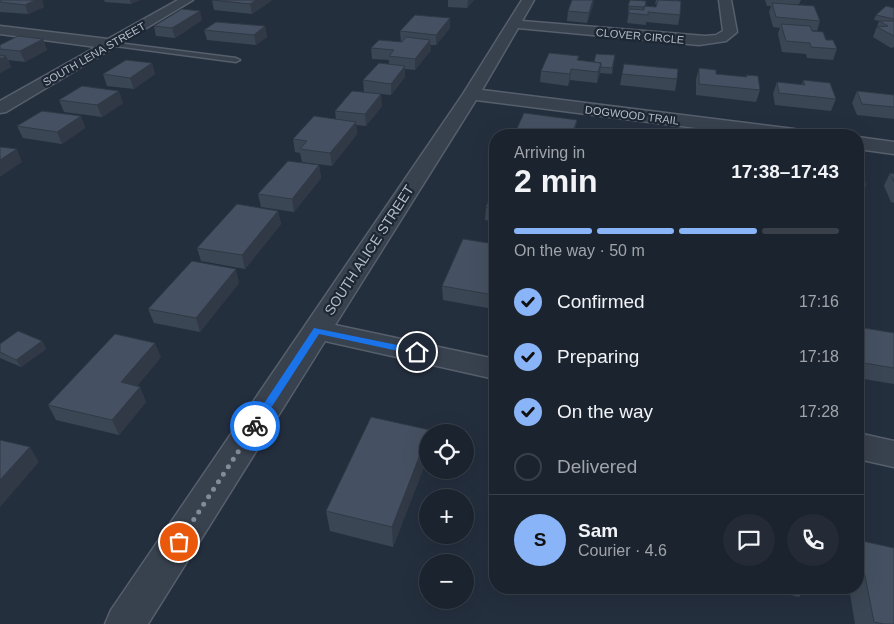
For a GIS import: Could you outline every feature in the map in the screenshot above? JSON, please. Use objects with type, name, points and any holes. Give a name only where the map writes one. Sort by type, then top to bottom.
[{"type":"street","name":"SOUTH LENA STREET","points":[[0,108],[187,0]]},
{"type":"street","name":"SOUTH ALICE STREET","points":[[126,624],[471,94],[528,0]]},
{"type":"street","name":"CLOVER CIRCLE","points":[[515,24],[688,40],[713,40],[725,37],[730,32],[725,0]]},
{"type":"street","points":[[0,30],[110,44]]},
{"type":"street","name":"DOGWOOD TRAIL","points":[[471,94],[747,129]]},
{"type":"street","points":[[864,144],[894,148]]},
{"type":"street","points":[[317,330],[489,368]]},
{"type":"street","points":[[864,447],[894,454]]},
{"type":"lane","points":[[110,44],[236,60]]},
{"type":"building","points":[[0,0],[35,0],[25,5],[0,2]]},
{"type":"building","points":[[212,0],[256,0],[250,4]]},
{"type":"building","points":[[572,0],[593,0],[589,13],[568,11]]},
{"type":"building","points":[[630,0],[646,1],[645,7],[628,6]]},
{"type":"building","points":[[658,0],[681,1],[680,15],[648,12],[648,15],[628,13],[630,9],[644,10],[644,6],[656,7]]},
{"type":"building","points":[[772,3],[814,6],[820,21],[776,17]]},
{"type":"building","points":[[886,6],[894,8],[894,19],[876,15]]},
{"type":"building","points":[[182,9],[200,11],[172,28],[154,26]]},
{"type":"building","points":[[415,15],[450,18],[436,35],[400,31]]},
{"type":"building","points":[[879,21],[894,21],[894,36],[877,27],[888,26]]},
{"type":"building","points":[[216,22],[265,26],[254,35],[204,30]]},
{"type":"building","points":[[781,24],[810,26],[812,31],[823,32],[826,40],[833,40],[837,49],[811,47],[810,43],[786,41]]},
{"type":"building","points":[[18,36],[43,39],[20,51],[0,49],[0,45]]},
{"type":"building","points":[[406,37],[430,40],[415,59],[389,56],[394,50],[371,48],[379,40],[402,42]]},
{"type":"building","points":[[549,53],[579,56],[577,60],[601,63],[598,72],[571,69],[570,74],[541,71]]},
{"type":"building","points":[[596,54],[615,55],[612,68],[601,67],[601,63],[594,62]]},
{"type":"building","points":[[126,60],[152,63],[130,78],[103,74]]},
{"type":"building","points":[[379,63],[405,66],[391,84],[363,80]]},
{"type":"building","points":[[624,64],[678,69],[677,79],[622,74]]},
{"type":"building","points":[[699,68],[716,70],[716,74],[747,77],[746,75],[758,76],[760,90],[699,84]]},
{"type":"building","points":[[803,80],[830,83],[836,99],[779,93],[777,82],[805,85]]},
{"type":"building","points":[[82,86],[119,91],[97,105],[59,100]]},
{"type":"building","points":[[352,91],[381,94],[365,114],[335,111]]},
{"type":"building","points":[[857,91],[894,95],[894,107],[862,104]]},
{"type":"building","points":[[42,111],[81,116],[57,132],[17,126]]},
{"type":"building","points":[[524,113],[577,120],[574,129],[517,129]]},
{"type":"building","points":[[314,116],[356,122],[330,153],[300,149],[307,141],[293,139]]},
{"type":"building","points":[[0,147],[17,149],[0,160]]},
{"type":"building","points":[[288,161],[319,165],[292,199],[258,194]]},
{"type":"building","points":[[890,173],[894,174],[894,182]]},
{"type":"building","points":[[237,204],[278,211],[242,255],[197,248]]},
{"type":"building","points":[[463,239],[489,243],[489,294],[442,286]]},
{"type":"building","points":[[192,261],[236,269],[196,318],[148,309]]},
{"type":"building","points":[[864,328],[894,333],[894,368],[864,363]]},
{"type":"building","points":[[18,331],[42,341],[16,360],[0,352],[0,344]]},
{"type":"building","points":[[115,334],[155,343],[121,382],[140,387],[112,420],[48,405]]},
{"type":"building","points":[[371,417],[419,428],[419,457],[392,527],[326,511]]},
{"type":"building","points":[[0,440],[30,447],[0,480]]},
{"type":"building","points":[[864,541],[894,548],[894,624],[874,622],[864,571]]},
{"type":"way so far","points":[[179,542],[255,426]]},
{"type":"route","points":[[255,426],[317,330],[417,352]]}]
